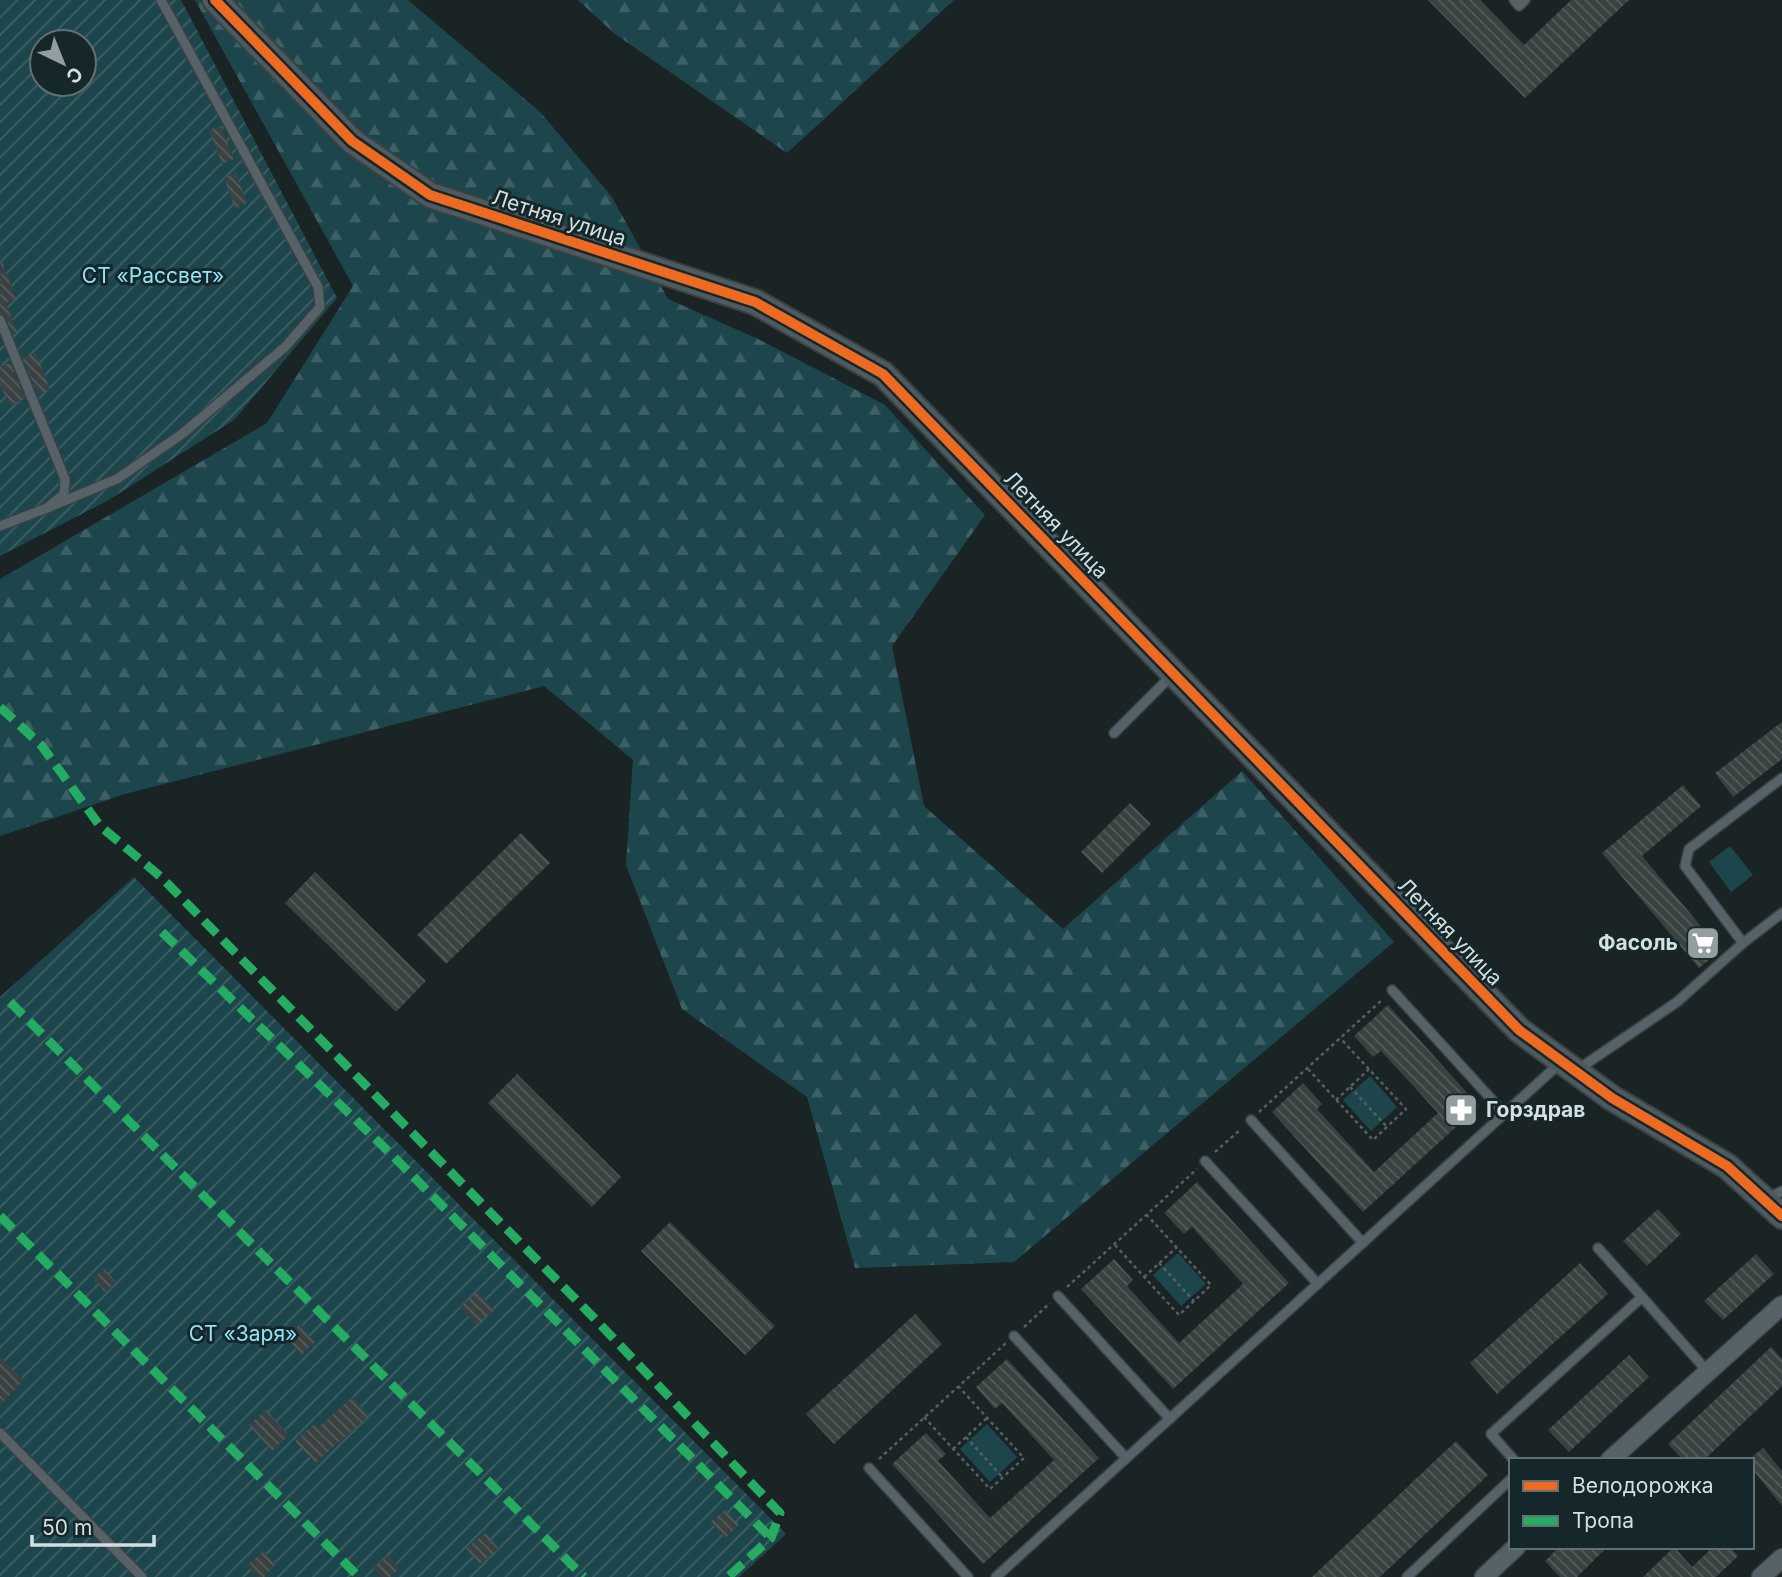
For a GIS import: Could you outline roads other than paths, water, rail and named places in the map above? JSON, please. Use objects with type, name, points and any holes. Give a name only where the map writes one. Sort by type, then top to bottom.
[{"type":"street","name":"Летняя улица","points":[[215,0],[352,141],[430,195],[755,302],[883,374],[1519,1030],[1612,1098],[1727,1166],[1776,1202]]},
{"type":"street","points":[[1612,1458],[1782,1305]]},
{"type":"street","points":[[1484,1577],[1514,1549]]},
{"type":"street","points":[[1761,1577],[1782,1558]]},
{"type":"lane","points":[[0,526],[117,479],[182,434],[285,347],[320,307],[318,287],[161,0]]},
{"type":"lane","points":[[1514,0],[1519,6],[1525,0]]},
{"type":"lane","points":[[0,320],[65,479],[64,494],[47,508]]},
{"type":"lane","points":[[1114,733],[1173,674]]},
{"type":"lane","points":[[1743,943],[1685,866],[1689,849],[1782,778]]},
{"type":"lane","points":[[996,1577],[1505,1114],[1568,1066],[1677,1002],[1743,943],[1782,913]]},
{"type":"lane","points":[[1392,990],[1505,1114]]},
{"type":"lane","points":[[1251,1120],[1363,1243]]},
{"type":"lane","points":[[1205,1161],[1318,1284]]},
{"type":"lane","points":[[1598,1248],[1708,1372]]},
{"type":"lane","points":[[1058,1296],[1170,1419]]},
{"type":"lane","points":[[1512,1458],[1491,1434],[1642,1297]]},
{"type":"lane","points":[[1014,1336],[1126,1458]]},
{"type":"lane","points":[[0,1433],[142,1577]]},
{"type":"lane","points":[[869,1468],[968,1577]]},
{"type":"lane","points":[[1407,1577],[1509,1481]]},
{"type":"place","name":"Фасоль","points":[[1703,943]]},
{"type":"place","name":"Горздрав","points":[[1461,1110]]},
{"type":"park label","name":"СТ «Рассвет»","points":[[153,276]]},
{"type":"park label","name":"СТ «Заря»","points":[[243,1334]]}]
